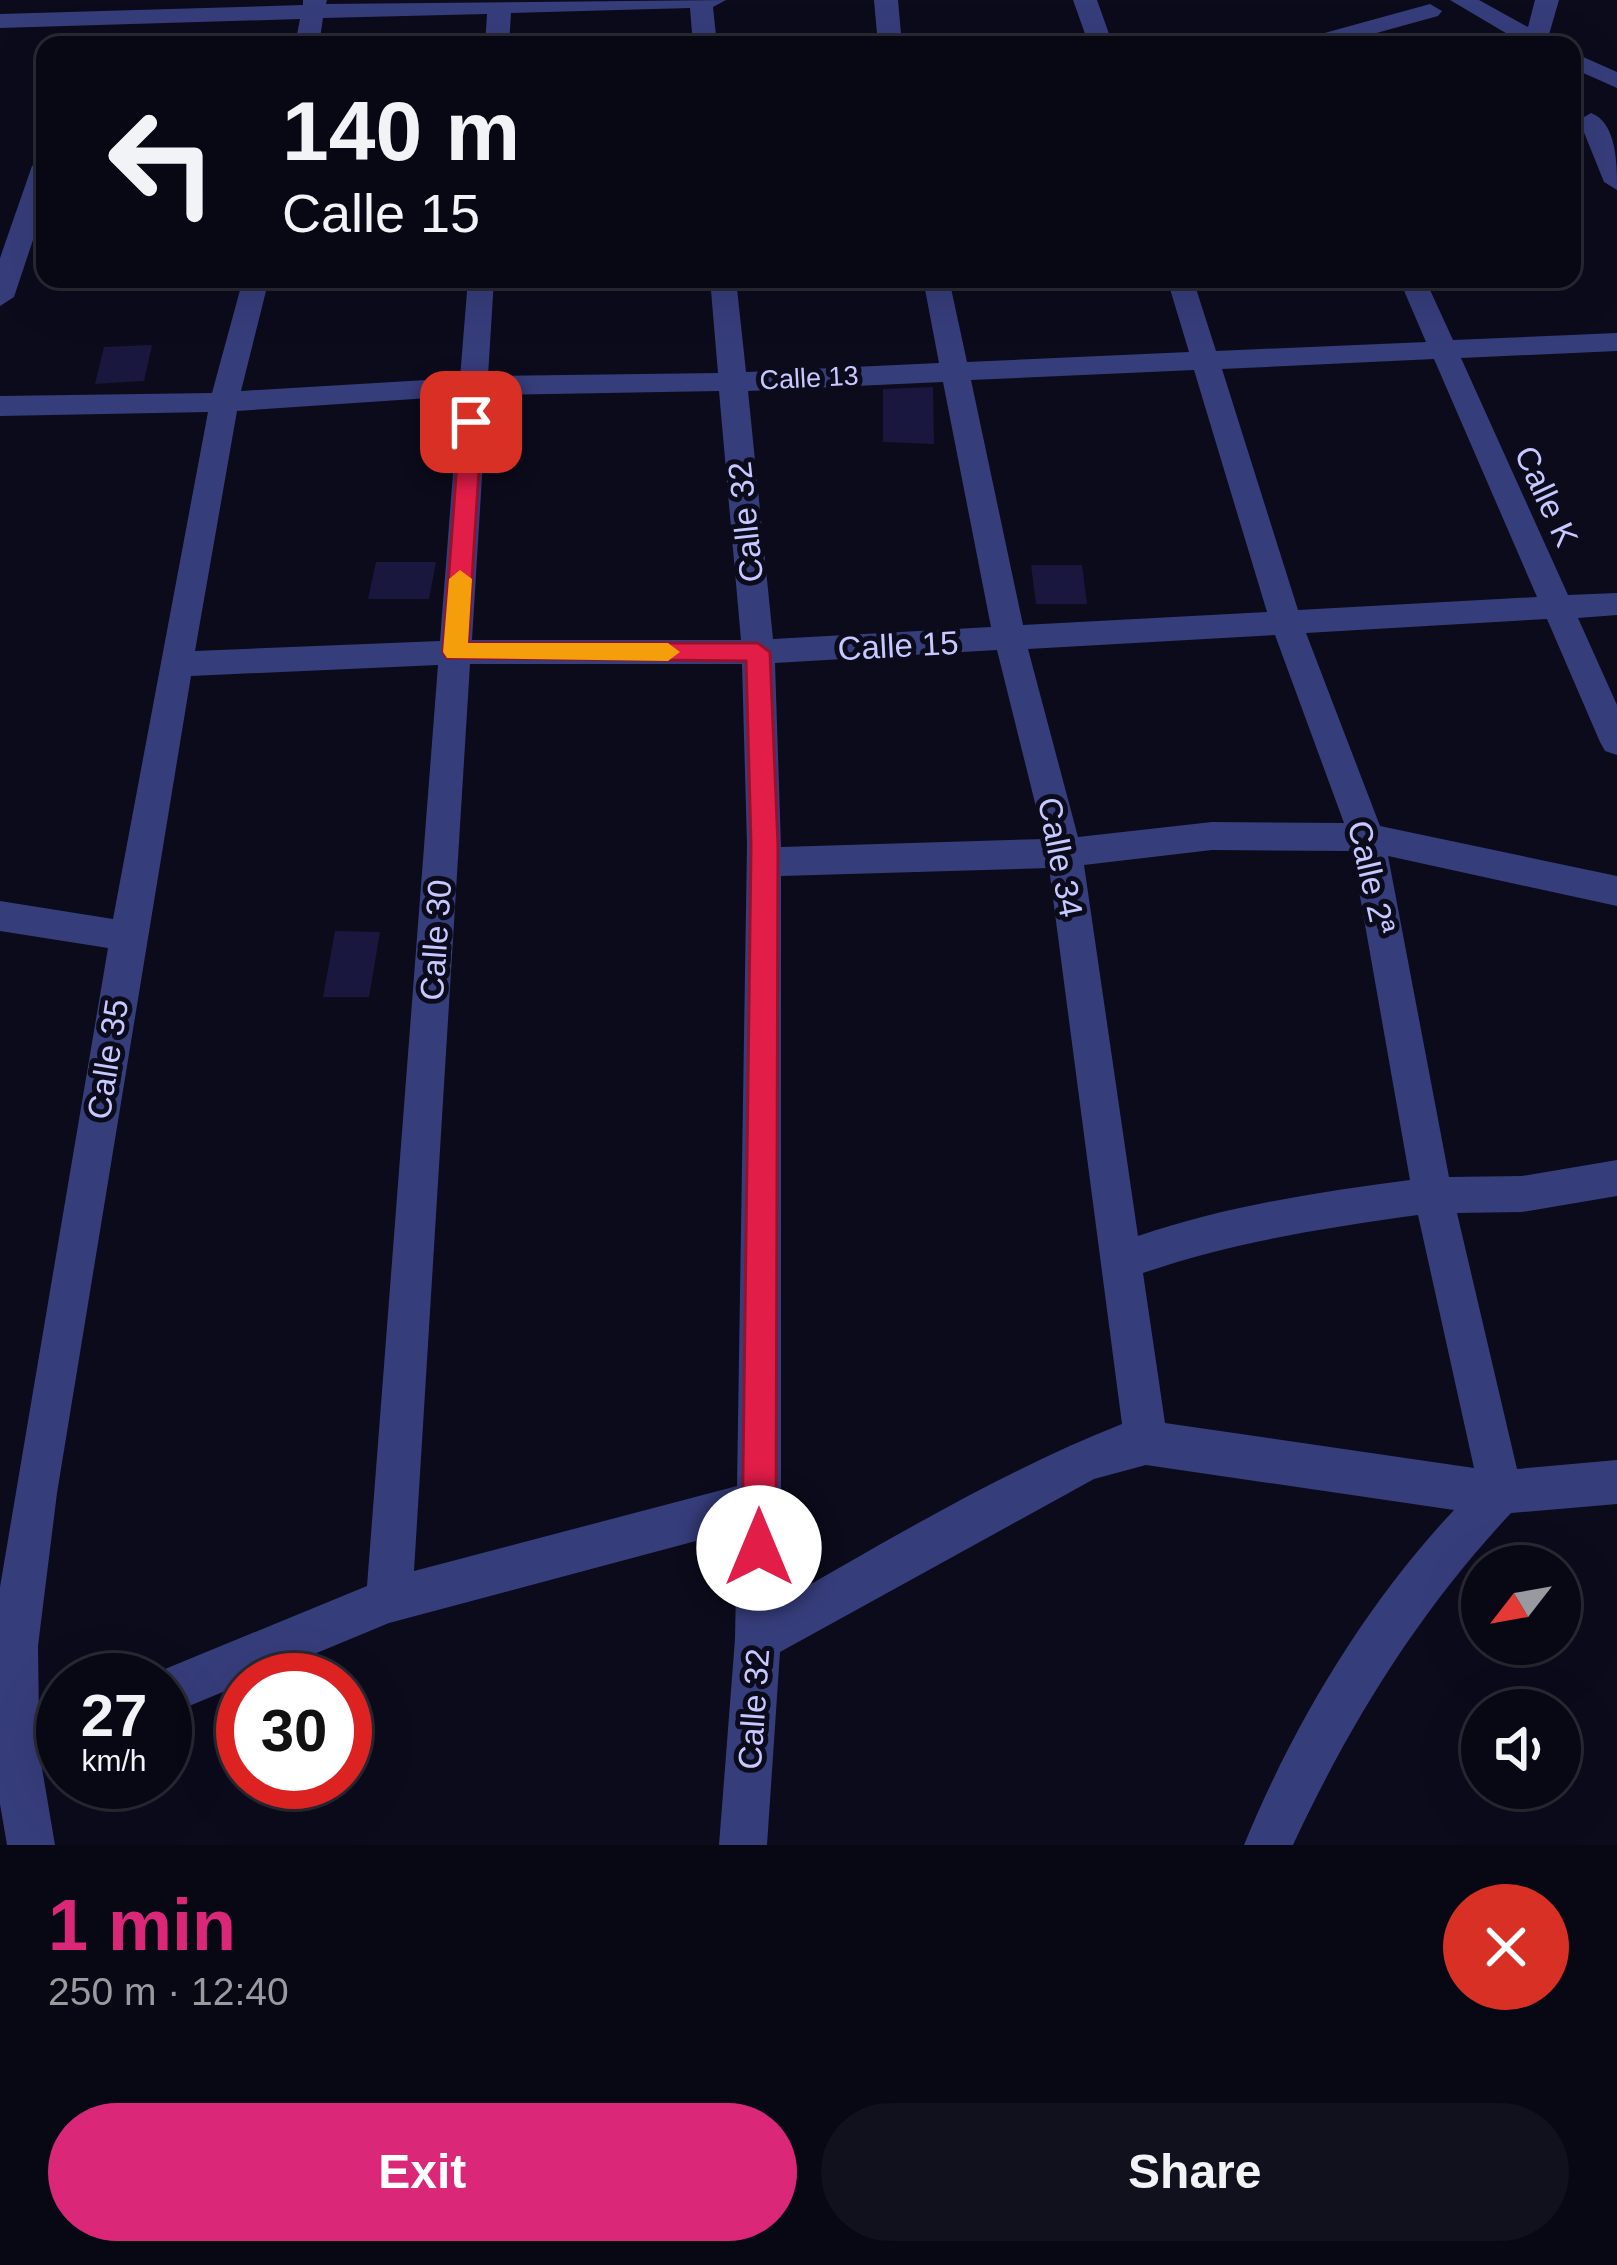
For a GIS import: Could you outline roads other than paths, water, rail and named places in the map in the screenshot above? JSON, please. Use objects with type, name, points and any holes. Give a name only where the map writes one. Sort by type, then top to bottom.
[{"type":"street","points":[[701,0],[704,36]]},
{"type":"street","points":[[0,21],[99,9],[714,0]]},
{"type":"street","points":[[886,0],[889,36]]},
{"type":"street","points":[[1085,0],[1098,36]]},
{"type":"street","points":[[1462,0],[1526,36]]},
{"type":"street","points":[[1540,36],[1547,0]]},
{"type":"street","points":[[498,36],[500,2]]},
{"type":"street","points":[[309,36],[314,4]]},
{"type":"street","points":[[1340,36],[1430,11]]},
{"type":"street","points":[[1581,63],[1617,80]]},
{"type":"street","points":[[1593,119],[1617,182]]},
{"type":"street","points":[[0,196],[36,196]]},
{"type":"street","points":[[0,297],[36,208]]},
{"type":"street","name":"Calle 35","points":[[32,1845],[11,1735],[15,1646],[35,1493],[224,402],[254,288]]},
{"type":"street","name":"Calle 30","points":[[389,1600],[480,288]]},
{"type":"street","name":"Calle 32","points":[[724,288],[758,652],[764,862],[758,1639],[743,1845]]},
{"type":"street","name":"Calle 34","points":[[938,288],[1010,640],[1064,853],[1147,1443]]},
{"type":"street","name":"Calle 2ª","points":[[1183,288],[1286,621],[1367,837],[1433,1195],[1501,1492]]},
{"type":"street","name":"Calle K","points":[[1416,288],[1617,742]]},
{"type":"street","name":"Calle 13","points":[[0,406],[224,402],[474,386],[732,382],[1617,342]]},
{"type":"street","name":"Calle 15","points":[[178,664],[455,652],[758,652],[1617,604]]},
{"type":"street","points":[[764,862],[1064,853],[1212,836],[1367,837],[1617,892]]},
{"type":"street","points":[[0,916],[128,936]]},
{"type":"street","points":[[1120,1261],[1204,1233],[1293,1214],[1433,1195],[1522,1194],[1617,1178]]},
{"type":"street","points":[[758,1639],[1081,1462],[1122,1446],[1147,1443],[1501,1492],[1617,1482]]},
{"type":"street","points":[[1268,1845],[1314,1743],[1449,1543],[1501,1492]]},
{"type":"street","points":[[192,1683],[389,1600],[760,1502]]}]
